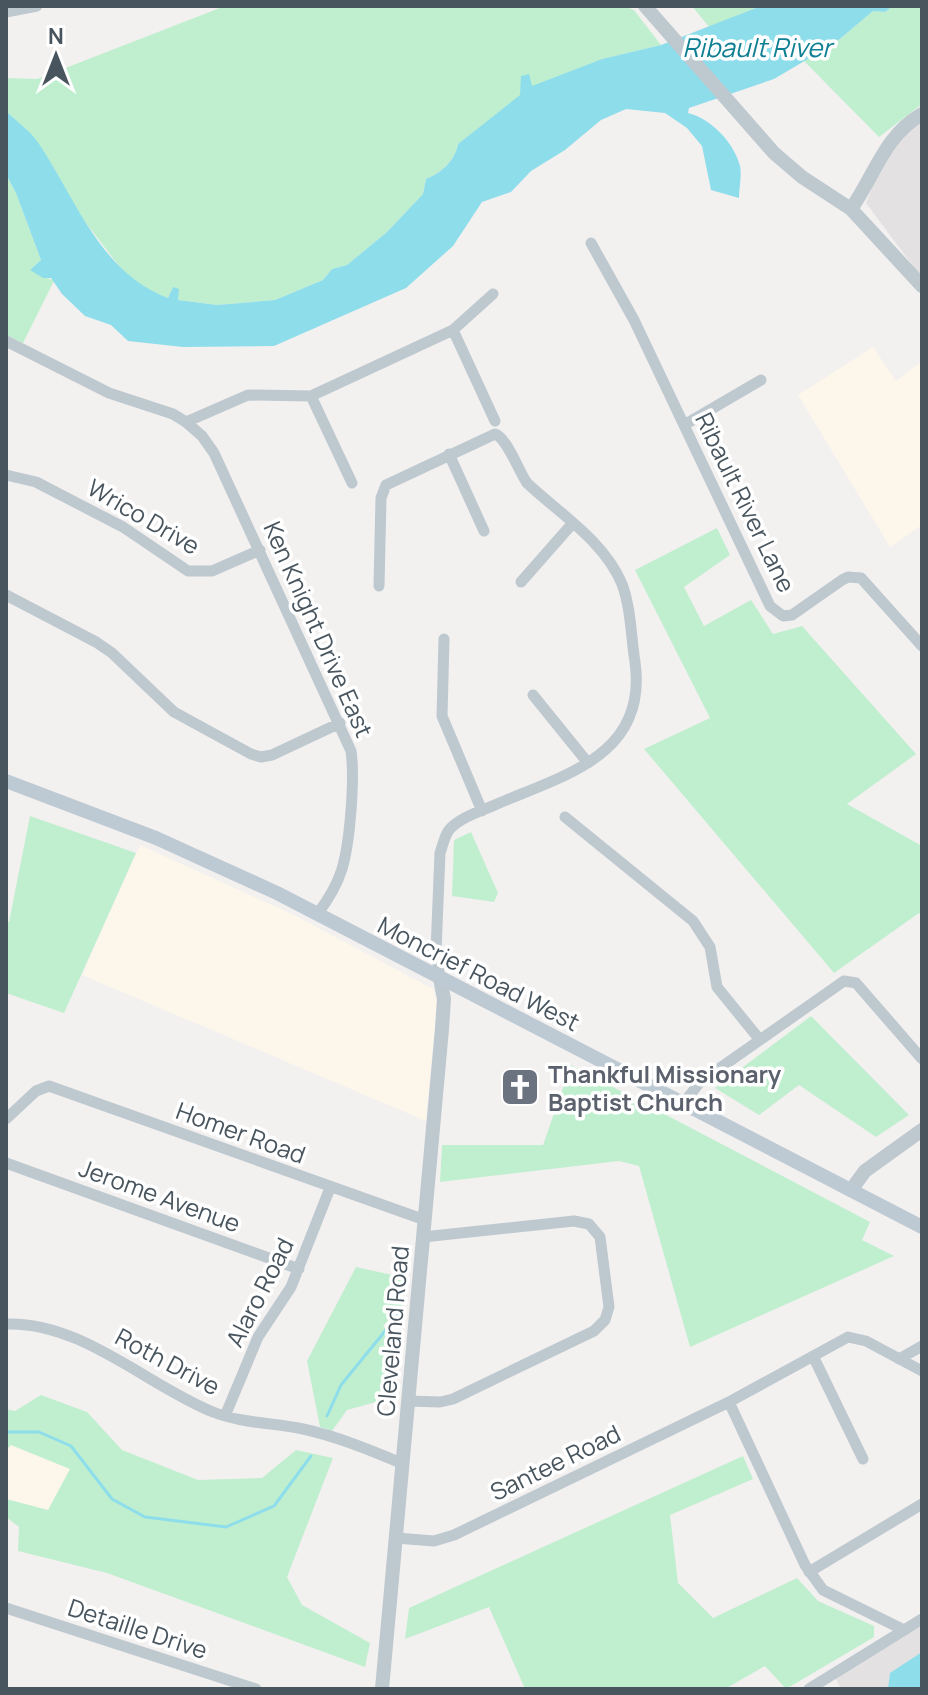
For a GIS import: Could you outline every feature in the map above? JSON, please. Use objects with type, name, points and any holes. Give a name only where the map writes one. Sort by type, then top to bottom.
[{"type":"main road","name":"Moncrief Road West","points":[[6,781],[175,846],[318,913],[922,1227]]},
{"type":"street","points":[[6,12],[37,6]]},
{"type":"street","points":[[645,6],[788,166],[851,209],[920,280]]},
{"type":"street","points":[[851,209],[871,180],[887,144],[898,131],[922,114]]},
{"type":"street","name":"Ribault River Lane","points":[[591,243],[634,320],[770,606],[783,616],[792,615],[842,580],[855,576],[866,582],[922,646]]},
{"type":"street","points":[[6,341],[109,393],[173,414],[186,422],[248,395],[311,396],[453,330],[493,294]]},
{"type":"street","points":[[453,330],[495,421]]},
{"type":"street","points":[[684,425],[761,380]]},
{"type":"street","points":[[311,396],[352,483]]},
{"type":"street","name":"Ken Knight Drive East","points":[[186,422],[202,436],[214,453],[351,751],[353,765],[346,848],[341,872],[329,899],[318,913]]},
{"type":"street","points":[[379,586],[382,490],[391,482],[449,454],[491,435],[498,435],[527,483],[605,555],[622,584],[637,677],[635,702],[622,734],[602,754],[457,823],[449,831],[440,853],[436,951],[440,978]]},
{"type":"street","points":[[449,454],[484,531]]},
{"type":"street","name":"Wrico Drive","points":[[6,475],[36,482],[123,527],[188,571],[212,571],[260,550]]},
{"type":"street","points":[[521,582],[572,524]]},
{"type":"street","points":[[6,595],[96,642],[112,653],[174,712],[251,754],[261,757],[272,755],[340,723]]},
{"type":"street","points":[[910,632],[922,623]]},
{"type":"street","points":[[444,639],[444,726],[482,811]]},
{"type":"street","points":[[533,695],[588,763]]},
{"type":"street","points":[[565,817],[693,921],[710,947],[717,987],[760,1040]]},
{"type":"street","name":"Cleveland Road","points":[[382,1689],[444,999],[440,978]]},
{"type":"street","points":[[683,1104],[700,1082],[840,982],[856,983],[922,1059]]},
{"type":"street","name":"Homer Road","points":[[6,1119],[42,1086],[49,1086],[425,1220]]},
{"type":"street","points":[[851,1190],[865,1171],[922,1130]]},
{"type":"street","name":"Jerome Avenue","points":[[6,1163],[299,1269]]},
{"type":"street","name":"Alaro Road","points":[[225,1416],[258,1337],[285,1298],[299,1269],[330,1188]]},
{"type":"street","points":[[408,1401],[440,1402],[453,1399],[594,1331],[605,1320],[609,1307],[600,1237],[589,1224],[574,1221],[423,1237]]},
{"type":"street","name":"Roth Drive","points":[[6,1324],[49,1331],[106,1352],[212,1412],[314,1432],[401,1463]]},
{"type":"street","points":[[863,1459],[813,1356],[848,1337],[866,1341],[922,1371]]},
{"type":"street","points":[[899,1359],[922,1346]]},
{"type":"street","name":"Santee Road","points":[[396,1538],[445,1539],[729,1402],[813,1356]]},
{"type":"street","points":[[729,1402],[809,1572],[823,1590],[904,1630]]},
{"type":"street","points":[[809,1572],[922,1504]]},
{"type":"street","name":"Detaille Drive","points":[[6,1608],[256,1689]]},
{"type":"street","points":[[809,1689],[922,1619]]},
{"type":"shaded area","points":[[922,120],[922,278],[866,203],[888,149]]},
{"type":"shaded area","points":[[873,347],[896,381],[922,361],[922,525],[890,547],[798,395]]},
{"type":"shaded area","points":[[140,845],[294,915],[433,989],[437,1003],[426,1121],[82,975]]},
{"type":"shaded area","points":[[11,1445],[70,1469],[48,1510],[6,1499],[6,1450]]},
{"type":"shaded area","points":[[922,1626],[922,1689],[841,1689],[835,1677]]},
{"type":"green space","points":[[225,6],[623,6],[634,10],[661,45],[602,59],[531,87],[458,144],[451,161],[426,179],[423,194],[387,232],[347,265],[332,269],[323,280],[275,300],[217,305],[178,300],[173,287],[168,298],[147,290],[126,275],[82,218],[35,139],[6,111],[6,78],[37,79]]},
{"type":"green space","points":[[692,6],[761,6],[709,27]]},
{"type":"green space","points":[[893,6],[922,6],[922,104],[879,137],[804,61],[835,43],[873,11],[885,12]]},
{"type":"green space","points":[[6,174],[41,260],[30,270],[54,281],[23,343],[6,335]]},
{"type":"green space","points":[[717,528],[730,555],[684,587],[704,626],[751,600],[773,634],[802,626],[916,754],[847,804],[922,846],[922,915],[919,913],[834,973],[644,749],[710,718],[635,570]]},
{"type":"green space","points":[[30,816],[136,853],[64,1013],[6,993],[6,922],[9,922]]},
{"type":"green space","points":[[471,832],[498,893],[494,902],[452,896],[454,840]]},
{"type":"green space","points":[[811,1016],[909,1115],[876,1137],[799,1085],[759,1115],[715,1088]]},
{"type":"green space","points":[[571,1065],[870,1222],[862,1240],[894,1256],[690,1347],[639,1166],[619,1161],[440,1182],[442,1145],[543,1145]]},
{"type":"green space","points":[[356,1267],[406,1278],[403,1304],[383,1326],[399,1341],[394,1397],[347,1410],[332,1431],[320,1427],[307,1361]]},
{"type":"green space","points":[[41,1395],[87,1412],[122,1450],[198,1480],[262,1478],[296,1450],[333,1458],[287,1577],[302,1605],[370,1643],[365,1667],[107,1573],[18,1551],[19,1527],[6,1517],[6,1499],[48,1510],[70,1469],[11,1445],[6,1450],[6,1409],[15,1411]]},
{"type":"green space","points":[[743,1456],[753,1479],[670,1515],[678,1583],[713,1618],[797,1578],[818,1601],[874,1626],[874,1637],[786,1689],[765,1666],[725,1689],[525,1689],[489,1607],[405,1639],[409,1608]]},
{"type":"water","name":"Ribault River","points":[[761,6],[893,6],[885,12],[873,11],[835,43],[774,79],[689,108],[688,113],[705,120],[727,140],[737,157],[741,170],[739,198],[711,190],[702,146],[687,128],[665,113],[626,109],[601,120],[565,150],[531,171],[511,192],[482,202],[453,246],[406,288],[274,346],[183,347],[128,341],[111,325],[85,316],[62,294],[51,278],[43,278],[30,270],[41,260],[6,174],[6,111],[37,141],[107,252],[124,271],[144,286],[168,298],[173,287],[179,289],[178,300],[217,305],[275,300],[323,280],[332,269],[347,265],[387,232],[423,194],[426,179],[451,161],[458,144],[520,95],[521,76],[529,74],[532,86],[602,59],[661,45]]},
{"type":"water","points":[[922,1652],[922,1689],[888,1689],[890,1673]]},
{"type":"waterway","points":[[327,1416],[341,1385],[399,1314]]},
{"type":"waterway","points":[[6,1432],[39,1432],[71,1446],[112,1499],[145,1517],[226,1527],[274,1506],[311,1456]]},
{"type":"place","name":"Thankful Missionary Baptist Church","points":[[520,1087]]}]
